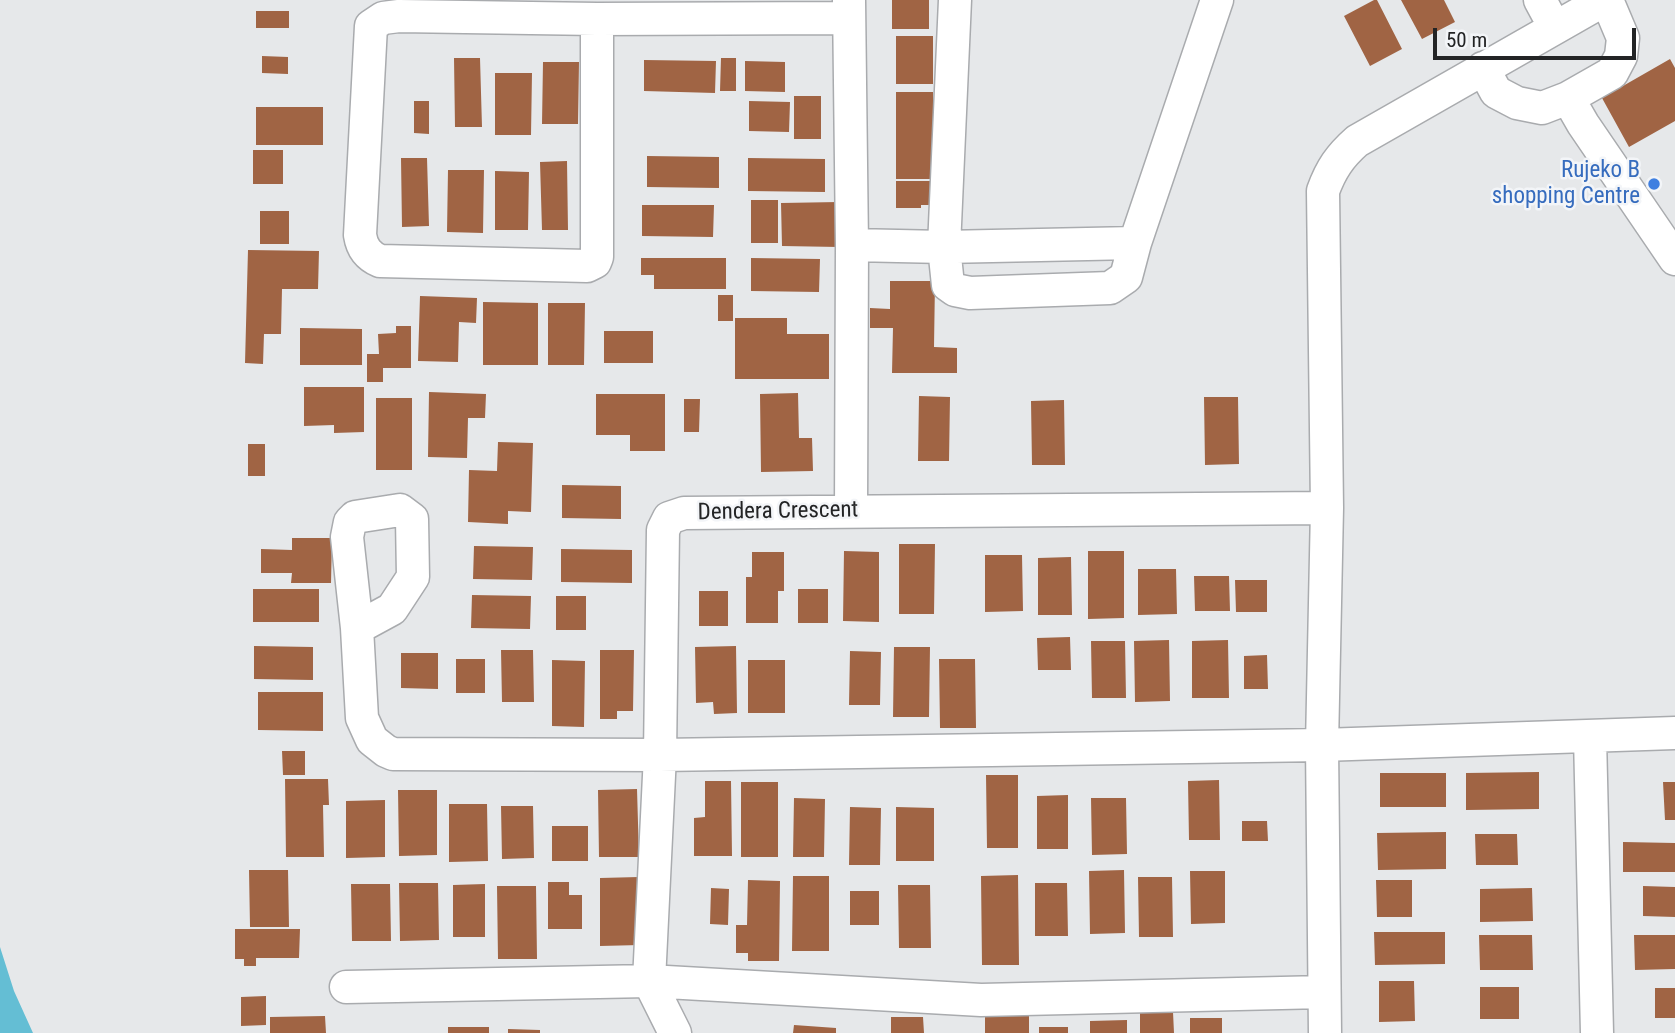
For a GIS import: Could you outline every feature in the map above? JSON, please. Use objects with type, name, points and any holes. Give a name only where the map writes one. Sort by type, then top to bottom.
[{"type":"street","points":[[955,0],[944,247],[948,285],[955,290],[970,293],[1110,288],[1126,277],[1217,0]]},
{"type":"street","points":[[1325,1033],[1322,745],[1327,508],[1323,191],[1339,157],[1357,141],[1483,68],[1547,13],[1605,0],[1623,38],[1620,56],[1612,73],[1569,98],[1542,108],[1517,103],[1496,92],[1483,68]]},
{"type":"street","points":[[597,19],[595,262],[587,266],[380,261],[372,258],[362,244],[360,235],[371,26],[383,18],[597,19],[849,9],[852,245],[850,511]]},
{"type":"street","points":[[1569,98],[1583,124],[1675,259]]},
{"type":"street","points":[[852,245],[944,247],[1135,243]]},
{"type":"street","name":"Dendera Crescent","points":[[675,1033],[649,981],[660,755],[665,523],[669,518],[684,513],[1327,508]]},
{"type":"street","points":[[357,628],[362,718],[368,734],[393,754],[660,755],[1322,745],[1675,733]]},
{"type":"street","points":[[1590,737],[1597,1033]]},
{"type":"street","points":[[346,987],[649,981],[981,1000],[1324,992]]},
{"type":"water","points":[[0,947],[14,991],[33,1033],[0,1033]]},
{"type":"building","points":[[892,0],[929,0],[929,29],[892,29]]},
{"type":"building","points":[[1377,0],[1402,49],[1370,66],[1344,16]]},
{"type":"building","points":[[1401,0],[1444,0],[1455,22],[1422,39]]},
{"type":"building","points":[[256,11],[289,11],[289,28],[256,28]]},
{"type":"building","points":[[896,36],[933,36],[933,84],[896,84]]},
{"type":"building","points":[[262,56],[288,57],[288,74],[262,73]]},
{"type":"building","points":[[454,58],[480,58],[482,127],[455,127]]},
{"type":"building","points":[[721,58],[736,58],[736,91],[720,91]]},
{"type":"building","points":[[1670,59],[1675,68],[1675,121],[1629,147],[1602,98]]},
{"type":"building","points":[[644,60],[716,61],[715,93],[644,91]]},
{"type":"building","points":[[745,61],[785,62],[785,92],[745,91]]},
{"type":"building","points":[[543,62],[579,62],[578,124],[542,124]]},
{"type":"building","points":[[495,73],[532,73],[531,135],[495,135]]},
{"type":"building","points":[[896,92],[933,92],[933,179],[896,179]]},
{"type":"building","points":[[794,96],[821,96],[821,139],[794,139]]},
{"type":"building","points":[[414,101],[429,101],[429,134],[414,133]]},
{"type":"building","points":[[749,101],[790,102],[789,132],[749,131]]},
{"type":"building","points":[[256,107],[323,107],[323,145],[256,145]]},
{"type":"building","points":[[253,150],[283,150],[283,184],[253,184]]},
{"type":"building","points":[[647,156],[719,157],[719,188],[647,187]]},
{"type":"building","points":[[401,158],[427,158],[429,226],[402,227]]},
{"type":"building","points":[[748,158],[825,159],[825,192],[748,191]]},
{"type":"building","points":[[567,161],[568,230],[542,230],[540,162]]},
{"type":"building","points":[[448,170],[484,170],[483,233],[447,232]]},
{"type":"building","points":[[495,171],[529,172],[528,230],[495,230]]},
{"type":"building","points":[[896,181],[930,181],[930,205],[921,205],[921,208],[896,208]]},
{"type":"building","points":[[751,200],[778,200],[778,243],[751,243]]},
{"type":"building","points":[[839,202],[839,247],[782,246],[781,203]]},
{"type":"building","points":[[642,205],[714,205],[713,237],[642,236]]},
{"type":"building","points":[[260,211],[289,211],[289,244],[260,244]]},
{"type":"building","points":[[248,250],[319,251],[318,289],[282,289],[281,334],[264,334],[263,364],[245,363]]},
{"type":"building","points":[[641,258],[726,258],[726,289],[654,289],[654,275],[641,275]]},
{"type":"building","points":[[751,258],[820,259],[819,292],[751,291]]},
{"type":"building","points":[[890,281],[935,281],[934,347],[957,348],[957,373],[892,373],[893,328],[870,328],[870,308],[890,309]]},
{"type":"building","points":[[718,295],[733,295],[733,321],[718,321]]},
{"type":"building","points":[[420,296],[477,298],[476,323],[459,322],[458,362],[418,361]]},
{"type":"building","points":[[483,302],[538,303],[538,365],[483,365]]},
{"type":"building","points":[[548,303],[585,303],[584,365],[548,365]]},
{"type":"building","points":[[735,318],[787,318],[787,334],[829,334],[829,379],[735,379]]},
{"type":"building","points":[[396,326],[411,326],[411,368],[383,368],[383,382],[367,382],[367,354],[379,354],[378,334],[396,333]]},
{"type":"building","points":[[300,328],[362,329],[362,365],[300,365]]},
{"type":"building","points":[[604,331],[653,331],[653,363],[604,363]]},
{"type":"building","points":[[304,387],[364,387],[364,432],[334,433],[334,425],[304,426]]},
{"type":"building","points":[[429,392],[486,394],[485,418],[468,418],[467,458],[428,457]]},
{"type":"building","points":[[798,393],[799,438],[812,438],[813,471],[761,472],[760,394]]},
{"type":"building","points":[[596,394],[665,394],[665,451],[630,451],[630,435],[596,435]]},
{"type":"building","points":[[919,396],[950,397],[949,461],[918,461]]},
{"type":"building","points":[[1204,397],[1238,397],[1239,464],[1205,465]]},
{"type":"building","points":[[376,398],[412,398],[412,470],[376,470]]},
{"type":"building","points":[[684,399],[700,399],[699,432],[684,432]]},
{"type":"building","points":[[1064,400],[1065,465],[1032,465],[1031,401]]},
{"type":"building","points":[[498,442],[533,443],[531,512],[508,511],[508,524],[468,522],[469,470],[497,471]]},
{"type":"building","points":[[248,444],[265,444],[265,476],[248,476]]},
{"type":"building","points":[[562,485],[621,486],[621,519],[562,518]]},
{"type":"building","points":[[292,538],[332,538],[331,583],[291,583],[292,573],[261,573],[261,549],[292,550]]},
{"type":"building","points":[[899,544],[935,544],[934,614],[899,614]]},
{"type":"building","points":[[474,546],[533,547],[532,580],[473,579]]},
{"type":"building","points":[[561,549],[632,550],[632,583],[561,582]]},
{"type":"building","points":[[844,551],[879,552],[879,622],[843,621]]},
{"type":"building","points":[[1088,551],[1124,551],[1124,618],[1088,619]]},
{"type":"building","points":[[752,552],[784,552],[784,591],[778,591],[778,623],[746,623],[746,577],[752,577]]},
{"type":"building","points":[[985,555],[1022,555],[1023,611],[985,612]]},
{"type":"building","points":[[1071,557],[1072,615],[1038,615],[1038,558]]},
{"type":"building","points":[[1138,569],[1176,569],[1177,614],[1138,615]]},
{"type":"building","points":[[1194,576],[1229,576],[1230,611],[1195,611]]},
{"type":"building","points":[[1235,580],[1267,580],[1267,612],[1236,612]]},
{"type":"building","points":[[253,589],[319,589],[319,622],[253,622]]},
{"type":"building","points":[[798,589],[828,589],[828,623],[798,623]]},
{"type":"building","points":[[699,591],[728,591],[728,626],[699,626]]},
{"type":"building","points":[[472,595],[531,596],[530,629],[471,628]]},
{"type":"building","points":[[556,596],[586,596],[586,630],[556,630]]},
{"type":"building","points":[[1070,637],[1071,670],[1038,670],[1037,638]]},
{"type":"building","points":[[1169,640],[1170,701],[1135,702],[1134,641]]},
{"type":"building","points":[[1228,640],[1229,698],[1192,698],[1192,641]]},
{"type":"building","points":[[1091,641],[1125,641],[1126,698],[1092,698]]},
{"type":"building","points":[[254,646],[313,647],[313,680],[254,679]]},
{"type":"building","points":[[736,646],[737,713],[714,714],[713,702],[696,703],[695,647]]},
{"type":"building","points":[[894,647],[930,647],[929,717],[893,717]]},
{"type":"building","points":[[501,650],[533,650],[534,702],[502,702]]},
{"type":"building","points":[[600,650],[634,650],[633,711],[617,711],[617,719],[600,719]]},
{"type":"building","points":[[850,651],[881,652],[880,705],[849,705]]},
{"type":"building","points":[[401,653],[438,653],[438,689],[401,688]]},
{"type":"building","points":[[1267,655],[1268,689],[1244,689],[1244,656]]},
{"type":"building","points":[[456,659],[485,659],[485,693],[456,693]]},
{"type":"building","points":[[939,659],[975,659],[976,728],[940,728]]},
{"type":"building","points":[[552,660],[585,661],[584,727],[552,726]]},
{"type":"building","points":[[748,660],[785,660],[785,713],[748,713]]},
{"type":"building","points":[[258,692],[323,692],[323,731],[258,730]]},
{"type":"building","points":[[282,751],[305,751],[305,775],[283,775]]},
{"type":"building","points":[[1539,772],[1539,809],[1466,810],[1466,773]]},
{"type":"building","points":[[1380,773],[1446,773],[1446,807],[1380,807]]},
{"type":"building","points":[[986,775],[1018,775],[1018,848],[987,848]]},
{"type":"building","points":[[285,779],[328,779],[329,805],[323,805],[324,857],[286,857]]},
{"type":"building","points":[[1219,780],[1220,840],[1189,840],[1188,781]]},
{"type":"building","points":[[705,781],[731,781],[732,856],[694,856],[694,818],[705,817]]},
{"type":"building","points":[[741,782],[778,782],[778,857],[741,857]]},
{"type":"building","points":[[1663,782],[1675,782],[1675,820],[1665,820]]},
{"type":"building","points":[[637,789],[639,857],[599,857],[598,790]]},
{"type":"building","points":[[398,790],[437,790],[437,855],[399,856]]},
{"type":"building","points":[[1068,795],[1068,849],[1037,849],[1037,796]]},
{"type":"building","points":[[794,798],[825,799],[824,857],[793,857]]},
{"type":"building","points":[[1091,798],[1126,798],[1127,854],[1092,855]]},
{"type":"building","points":[[385,800],[385,857],[346,858],[346,801]]},
{"type":"building","points":[[449,804],[487,804],[488,861],[449,862]]},
{"type":"building","points":[[501,806],[533,806],[534,858],[502,859]]},
{"type":"building","points":[[850,807],[881,808],[880,865],[849,865]]},
{"type":"building","points":[[896,807],[934,808],[934,861],[896,861]]},
{"type":"building","points":[[1242,821],[1267,821],[1268,841],[1242,841]]},
{"type":"building","points":[[552,826],[588,826],[588,861],[552,861]]},
{"type":"building","points":[[1446,832],[1446,869],[1378,870],[1377,833]]},
{"type":"building","points":[[1475,834],[1517,834],[1518,865],[1476,865]]},
{"type":"building","points":[[1623,842],[1675,843],[1675,872],[1623,872]]},
{"type":"building","points":[[249,870],[288,870],[289,927],[250,927]]},
{"type":"building","points":[[1124,870],[1125,933],[1090,934],[1089,871]]},
{"type":"building","points":[[1190,871],[1225,871],[1225,923],[1191,924]]},
{"type":"building","points":[[1018,875],[1019,965],[982,965],[981,876]]},
{"type":"building","points":[[793,876],[829,876],[829,951],[792,951]]},
{"type":"building","points":[[639,877],[640,945],[600,946],[600,878]]},
{"type":"building","points":[[1138,877],[1172,877],[1173,937],[1139,937]]},
{"type":"building","points":[[748,880],[780,881],[779,961],[748,961],[748,953],[736,953],[736,925],[747,925]]},
{"type":"building","points":[[1376,880],[1412,880],[1412,917],[1377,917]]},
{"type":"building","points":[[548,882],[569,882],[569,895],[582,895],[582,929],[548,929]]},
{"type":"building","points":[[399,883],[438,883],[439,940],[400,941]]},
{"type":"building","points":[[1035,883],[1067,883],[1068,936],[1035,936]]},
{"type":"building","points":[[351,884],[390,884],[391,941],[352,941]]},
{"type":"building","points":[[485,884],[485,937],[453,937],[453,885]]},
{"type":"building","points":[[898,885],[930,885],[931,948],[899,948]]},
{"type":"building","points":[[497,886],[536,886],[537,959],[498,959]]},
{"type":"building","points":[[1643,886],[1675,887],[1675,917],[1643,916]]},
{"type":"building","points":[[711,888],[729,889],[728,925],[710,924]]},
{"type":"building","points":[[1532,888],[1533,921],[1480,922],[1480,889]]},
{"type":"building","points":[[850,891],[879,891],[879,925],[850,925]]},
{"type":"building","points":[[235,929],[300,929],[299,958],[256,958],[256,966],[244,966],[244,959],[235,959]]},
{"type":"building","points":[[1374,932],[1445,932],[1445,964],[1375,965]]},
{"type":"building","points":[[1479,935],[1532,935],[1533,970],[1480,970]]},
{"type":"building","points":[[1634,935],[1675,935],[1675,969],[1635,970]]},
{"type":"building","points":[[1379,981],[1414,981],[1415,1021],[1379,1022]]},
{"type":"building","points":[[1480,987],[1519,987],[1519,1019],[1480,1019]]},
{"type":"building","points":[[1655,988],[1675,988],[1675,1018],[1655,1018]]},
{"type":"building","points":[[266,996],[266,1025],[241,1026],[241,997]]},
{"type":"building","points":[[985,1008],[1029,1008],[1029,1033],[985,1033]]},
{"type":"building","points":[[1173,1012],[1174,1033],[1140,1033],[1140,1013]]},
{"type":"building","points":[[325,1016],[326,1033],[270,1033],[270,1017]]},
{"type":"building","points":[[891,1017],[923,1017],[924,1033],[891,1033]]},
{"type":"building","points":[[1190,1018],[1222,1018],[1222,1033],[1190,1033]]},
{"type":"building","points":[[1127,1020],[1127,1033],[1090,1033],[1090,1021]]},
{"type":"building","points":[[794,1025],[836,1028],[836,1033],[793,1033]]},
{"type":"building","points":[[448,1027],[489,1027],[489,1033],[448,1033]]},
{"type":"building","points":[[1039,1027],[1068,1027],[1068,1033],[1039,1033]]},
{"type":"building","points":[[508,1029],[540,1030],[540,1033],[508,1033]]},
{"type":"place","name":"Rujeko B shopping Centre","points":[[1654,184]]}]
